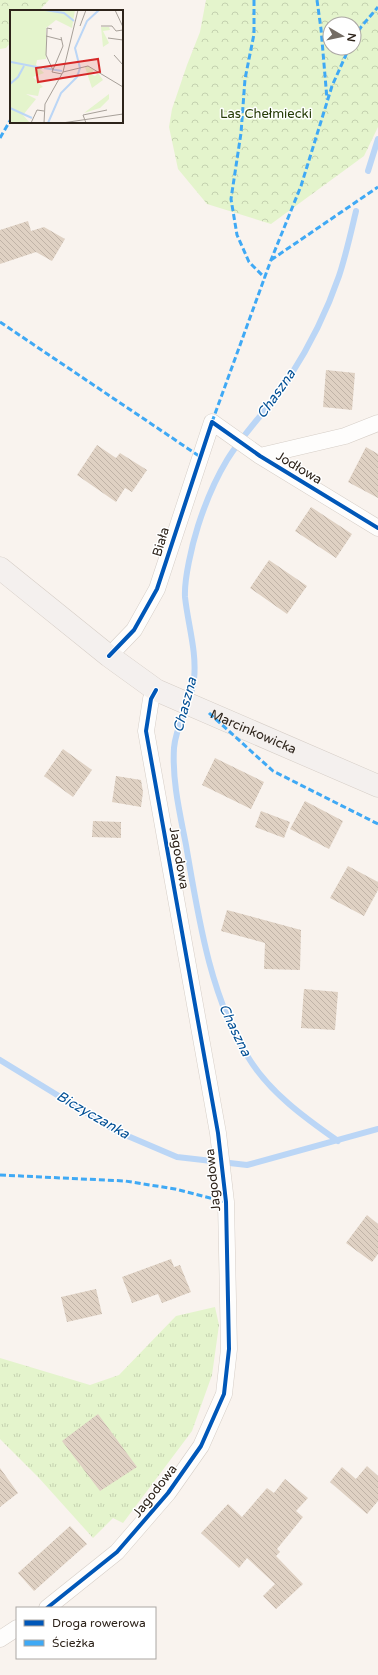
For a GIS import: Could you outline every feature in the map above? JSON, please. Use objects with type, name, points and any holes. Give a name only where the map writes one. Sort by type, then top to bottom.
[{"type":"street","name":"Jodłowa","points":[[212,422],[260,456],[378,528]]},
{"type":"street","name":"Biała","points":[[109,656],[134,630],[157,589],[212,422]]},
{"type":"street","points":[[260,456],[338,438],[378,423]]},
{"type":"street","name":"Marcinkowicka","points":[[0,568],[109,656],[165,694],[378,786]]},
{"type":"street","name":"Jagodowa","points":[[48,1607],[117,1552],[168,1493],[201,1446],[224,1394],[229,1349],[226,1195],[218,1133],[146,731],[151,699],[165,694]]},
{"type":"street","points":[[0,1639],[16,1629]]},
{"type":"green space","points":[[0,0],[49,0],[40,10],[10,10],[10,43],[6,48],[0,49]]},
{"type":"green space","name":"Las Chełmiecki","points":[[206,0],[378,0],[378,127],[364,156],[271,224],[207,204],[178,169],[169,127],[172,109],[200,32]]},
{"type":"green space","points":[[215,1307],[219,1325],[212,1375],[192,1431],[123,1523],[113,1518],[93,1538],[39,1478],[0,1439],[0,1358],[90,1385],[119,1375],[176,1316]]},
{"type":"building","points":[[28,221],[31,231],[44,227],[65,239],[52,261],[36,252],[0,264],[0,230]]},
{"type":"building","points":[[326,370],[355,373],[352,410],[323,407]]},
{"type":"building","points":[[97,445],[116,458],[120,453],[147,470],[132,492],[125,488],[116,502],[77,475]]},
{"type":"building","points":[[366,447],[378,454],[378,498],[348,482]]},
{"type":"building","points":[[311,507],[352,534],[336,558],[295,531]]},
{"type":"building","points":[[269,560],[307,586],[287,614],[250,588]]},
{"type":"building","points":[[63,749],[92,770],[73,797],[44,776]]},
{"type":"building","points":[[215,758],[264,782],[251,809],[202,785]]},
{"type":"building","points":[[116,776],[141,780],[143,792],[141,807],[112,802]]},
{"type":"building","points":[[305,801],[343,821],[329,849],[290,829]]},
{"type":"building","points":[[261,811],[290,822],[284,838],[255,827]]},
{"type":"building","points":[[93,821],[121,822],[121,838],[92,837]]},
{"type":"building","points":[[348,866],[378,882],[378,890],[364,916],[330,898]]},
{"type":"building","points":[[227,910],[301,930],[300,970],[264,969],[265,943],[221,931]]},
{"type":"building","points":[[304,989],[338,992],[335,1030],[301,1028]]},
{"type":"building","points":[[367,1215],[378,1224],[378,1254],[372,1262],[346,1243]]},
{"type":"building","points":[[171,1259],[174,1267],[180,1265],[191,1292],[162,1303],[158,1294],[132,1303],[122,1277]]},
{"type":"building","points":[[96,1289],[102,1314],[67,1322],[61,1297]]},
{"type":"building","points":[[98,1414],[137,1467],[100,1491],[62,1441]]},
{"type":"building","points":[[367,1466],[378,1476],[378,1501],[367,1514],[330,1482],[342,1467],[356,1479]]},
{"type":"building","points":[[0,1468],[18,1493],[0,1507]]},
{"type":"building","points":[[285,1479],[308,1498],[296,1511],[303,1517],[277,1549],[280,1552],[276,1556],[303,1584],[276,1609],[263,1596],[275,1584],[247,1558],[239,1568],[201,1533],[228,1504],[242,1517],[267,1488],[274,1493]]},
{"type":"building","points":[[70,1526],[87,1544],[34,1591],[18,1573]]},
{"type":"waterway","name":"Chaszna","points":[[368,171],[378,139]]},
{"type":"waterway","name":"Chaszna","points":[[338,1141],[288,1104],[266,1082],[248,1057],[235,1034],[224,1008],[207,955],[195,899],[177,797],[174,773],[174,748],[175,739],[193,688],[195,669],[185,590],[191,552],[201,518],[214,484],[227,460],[282,388],[317,328],[339,276],[356,211]]},
{"type":"waterway","name":"Biczyczanka","points":[[0,1060],[116,1131],[177,1157],[247,1165],[378,1129]]},
{"type":"marked path","points":[[254,0],[254,34],[245,79],[241,133],[231,199],[237,235],[249,262],[265,278]]},
{"type":"marked path","points":[[317,0],[327,99]]},
{"type":"marked path","points":[[362,26],[378,7]]},
{"type":"marked path","points":[[212,422],[271,260],[301,186],[332,86],[345,56]]},
{"type":"marked path","points":[[0,138],[10,121]]},
{"type":"marked path","points":[[271,260],[378,187]]},
{"type":"marked path","points":[[0,322],[199,456]]},
{"type":"marked path","points":[[209,713],[273,771],[378,824]]},
{"type":"marked path","points":[[0,1175],[125,1181],[175,1189],[226,1202]]},
{"type":"cycle path","points":[[109,656],[134,630],[157,589],[212,422],[260,456],[378,528]]},
{"type":"cycle path","points":[[48,1607],[117,1552],[168,1493],[201,1446],[224,1394],[229,1349],[226,1202],[218,1133],[146,731],[151,699],[156,690]]}]
